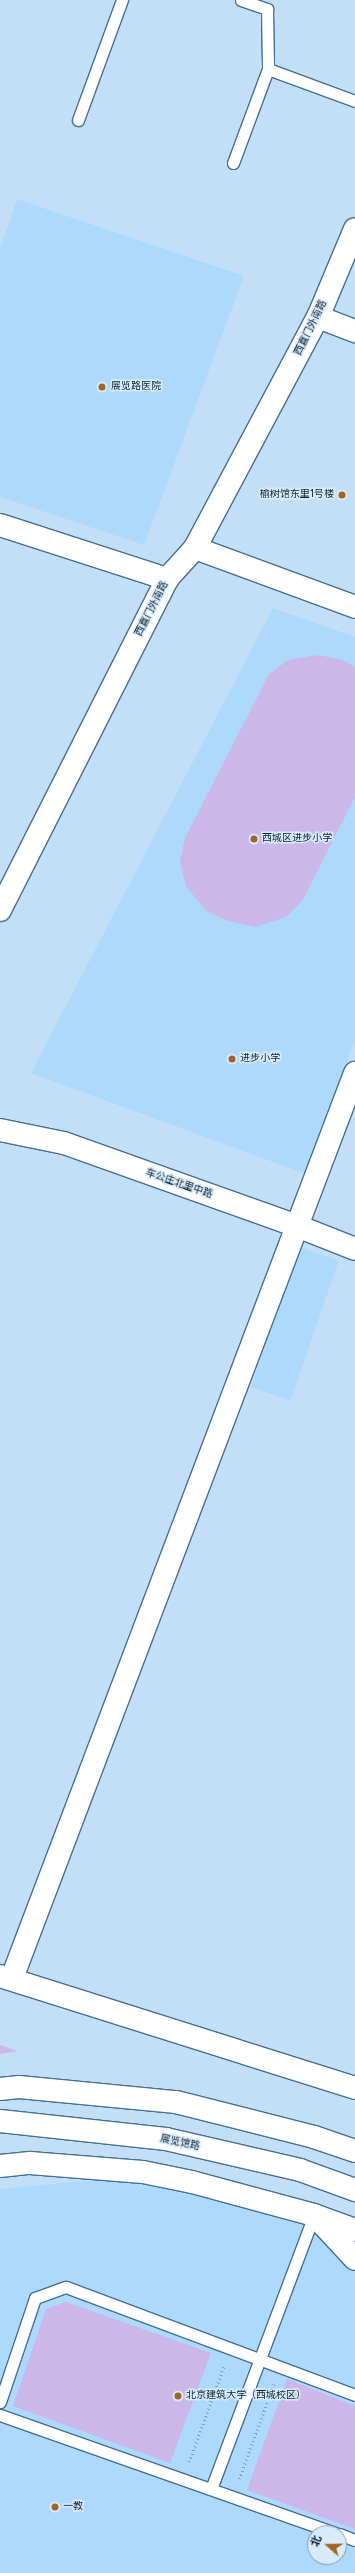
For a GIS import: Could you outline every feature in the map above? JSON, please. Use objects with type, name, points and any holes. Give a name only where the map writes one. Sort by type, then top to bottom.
[{"type":"street","name":"西直门外南路","points":[[0,910],[167,579],[195,548],[318,317],[355,229]]},
{"type":"street","points":[[318,317],[355,331]]},
{"type":"street","points":[[0,525],[167,579]]},
{"type":"street","points":[[195,548],[355,607]]},
{"type":"street","points":[[355,1073],[297,1226],[4,1976],[355,2088]]},
{"type":"street","name":"车公庄北里中路","points":[[0,1130],[64,1143],[297,1226],[355,1249]]},
{"type":"street","points":[[0,2089],[19,2087],[176,2102],[314,2137],[355,2151]]},
{"type":"street","name":"展览馆路","points":[[0,2121],[166,2139],[300,2170],[355,2190]]},
{"type":"street","points":[[0,2166],[30,2163],[143,2172],[192,2182],[314,2215],[355,2230]]},
{"type":"street","points":[[314,2215],[355,2259]]},
{"type":"lane","points":[[78,120],[122,0]]},
{"type":"lane","points":[[233,163],[268,69],[268,4],[242,0]]},
{"type":"lane","points":[[268,69],[355,101]]},
{"type":"lane","points":[[211,2489],[314,2215]]},
{"type":"lane","points":[[0,2402],[35,2298],[66,2287],[355,2395]]},
{"type":"lane","points":[[0,2415],[314,2525]]},
{"type":"path","points":[[182,2479],[231,2348]]},
{"type":"path","points":[[233,2496],[281,2367]]},
{"type":"shaded area","name":"展览路医院","points":[[17,199],[244,276],[144,545],[0,497],[0,249]]},
{"type":"shaded area","name":"西城区进步小学","points":[[273,608],[355,637],[355,1040],[306,1174],[31,1073]]},
{"type":"shaded area","points":[[318,655],[343,660],[355,667],[355,797],[302,901],[286,917],[255,927],[228,921],[206,911],[186,886],[180,861],[185,838],[269,674],[288,660]]},
{"type":"shaded area","points":[[299,1247],[339,1261],[291,1401],[251,1387]]},
{"type":"shaded area","points":[[0,2045],[18,2051],[0,2054]]},
{"type":"shaded area","name":"北京建筑大学（西城校区）","points":[[138,2176],[314,2215],[355,2259],[355,2573],[0,2573],[0,2189]]},
{"type":"shaded area","points":[[66,2302],[211,2353],[170,2463],[13,2406],[46,2309]]},
{"type":"shaded area","points":[[287,2379],[355,2406],[355,2529],[247,2490]]},
{"type":"place","name":"展览路医院","points":[[102,387]]},
{"type":"place","name":"榆树馆东里1号楼","points":[[342,495]]},
{"type":"place","name":"西城区进步小学","points":[[254,839]]},
{"type":"place","name":"进步小学","points":[[232,1059]]},
{"type":"place","name":"北京建筑大学（西城校区）","points":[[178,2396]]},
{"type":"place","name":"一教","points":[[55,2507]]}]
